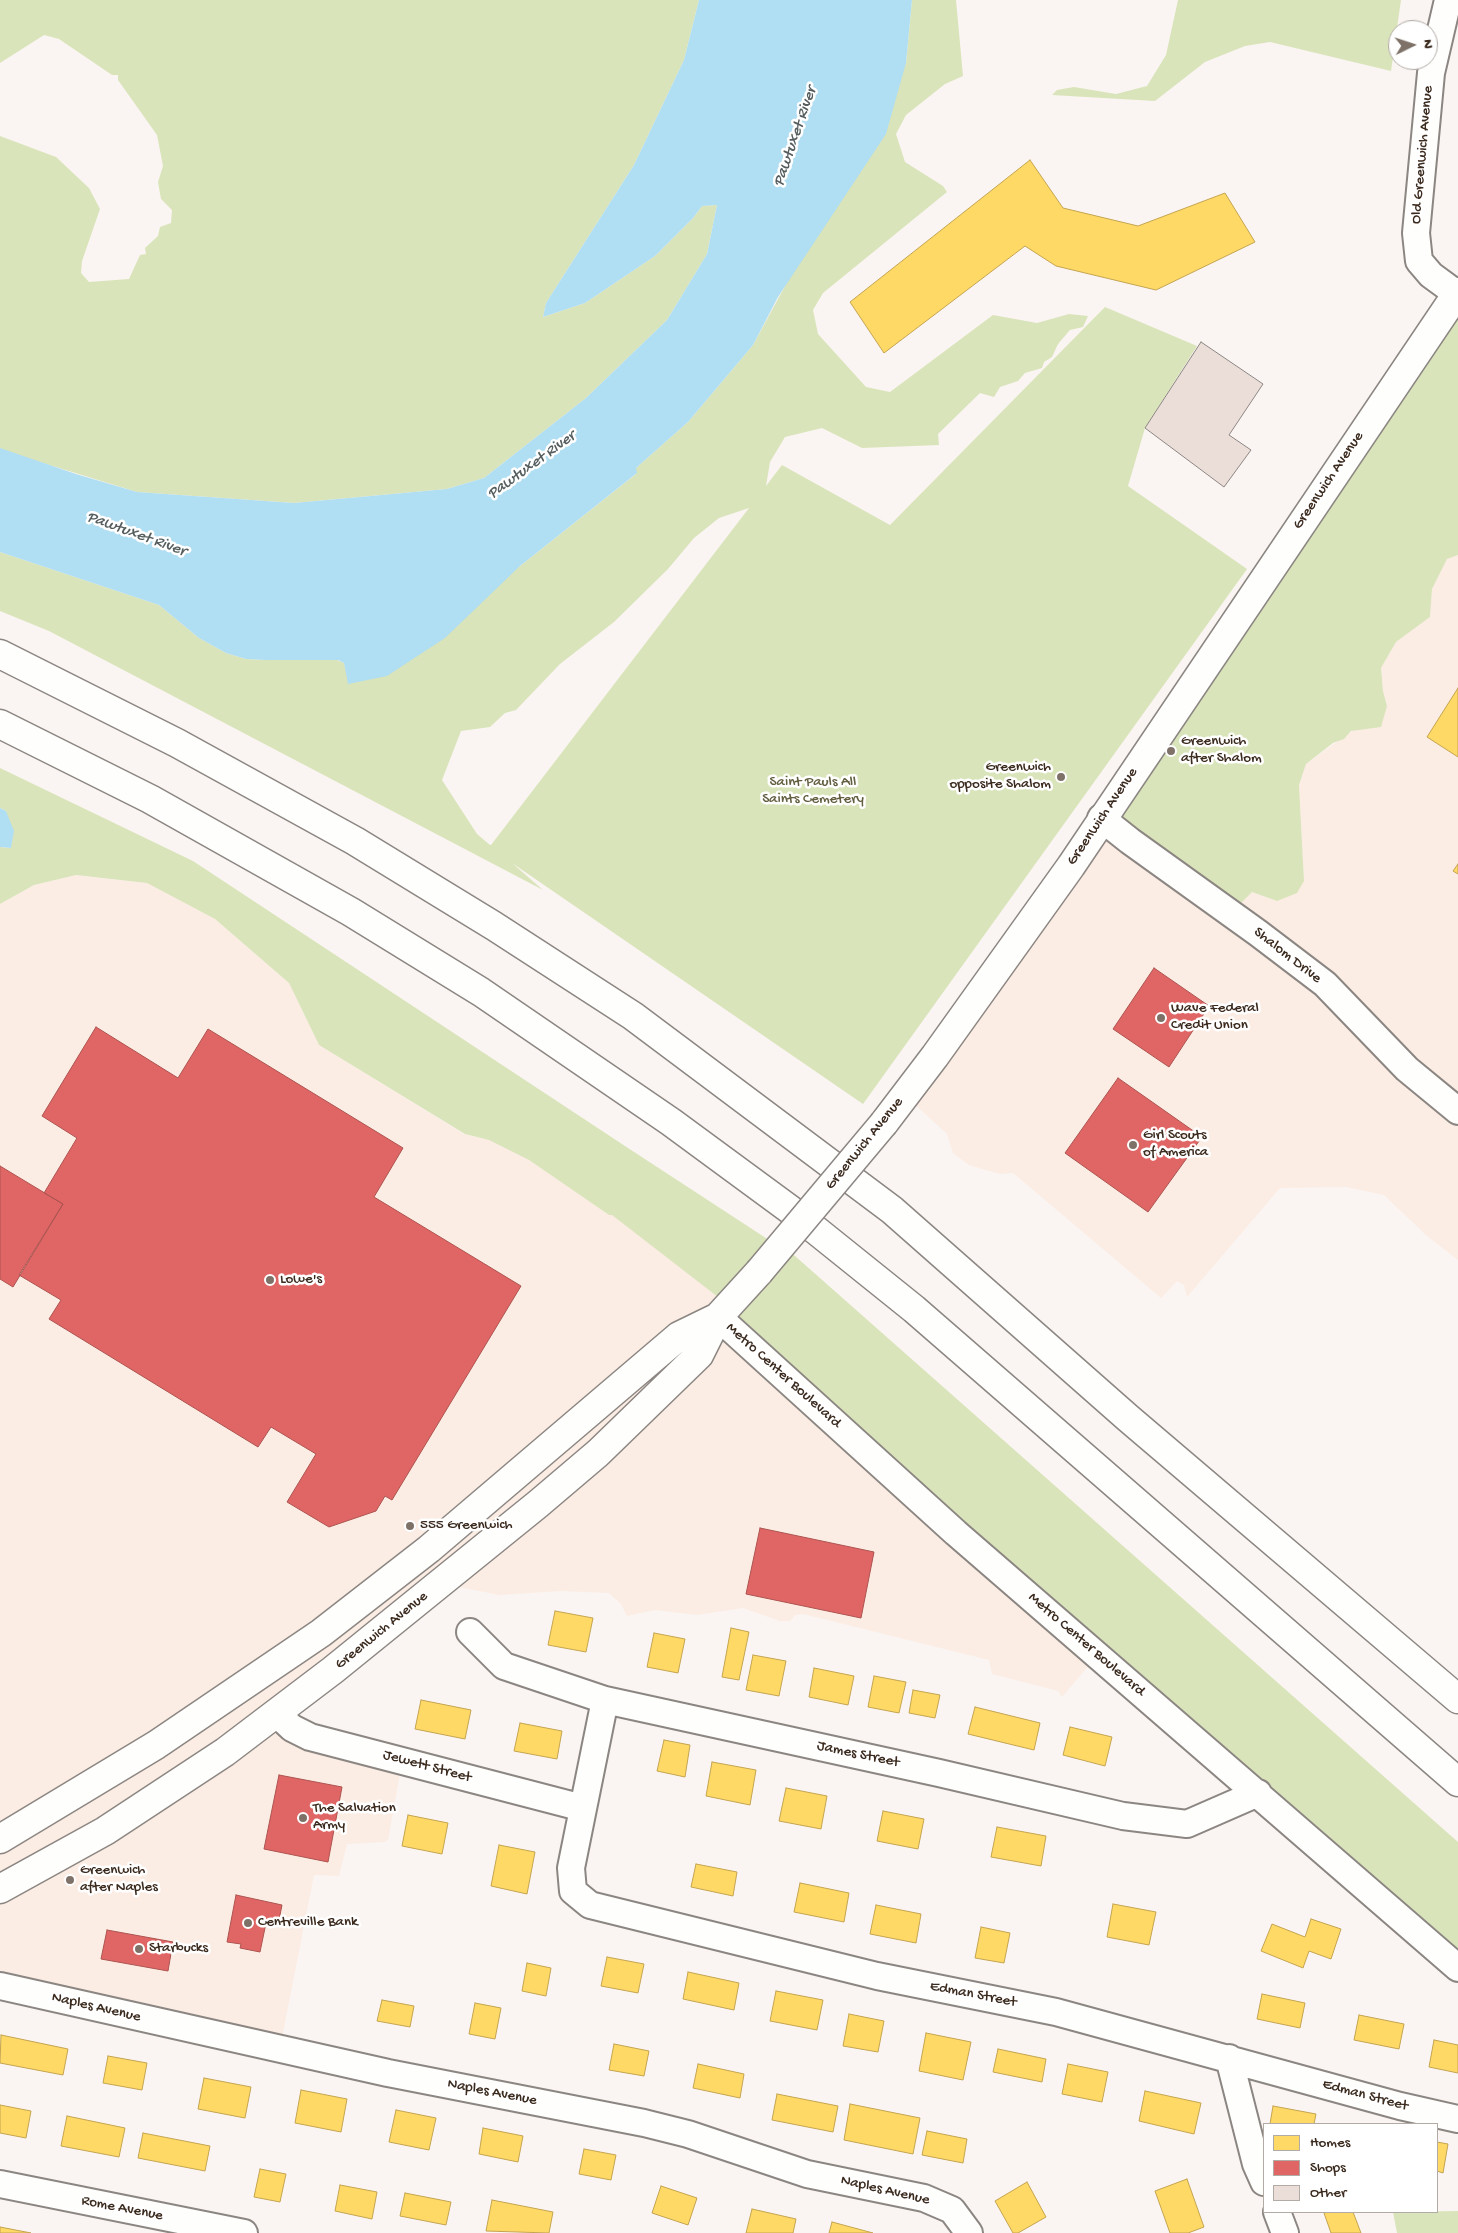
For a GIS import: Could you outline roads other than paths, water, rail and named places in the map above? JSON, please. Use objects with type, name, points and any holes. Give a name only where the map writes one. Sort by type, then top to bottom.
[{"type":"main road","name":"Greenwich Avenue","points":[[0,1889],[105,1831],[225,1752],[277,1714],[538,1504],[598,1453],[699,1355],[718,1317],[759,1272],[884,1123],[1071,866],[1101,818],[1457,293]]},
{"type":"main road","points":[[0,654],[177,743],[355,841],[494,926],[633,1016],[892,1210],[1128,1418],[1458,1699]]},
{"type":"main road","points":[[0,724],[82,764],[260,859],[417,952],[592,1066],[733,1167],[839,1248],[943,1333],[1458,1782]]},
{"type":"main road","points":[[0,734],[82,764]]},
{"type":"main road","name":"Greenwich Avenue","points":[[0,1839],[94,1784],[252,1681],[321,1633],[428,1549],[679,1336],[718,1317]]},
{"type":"main road","points":[[252,1681],[277,1714]]},
{"type":"street","name":"Old Greenwich Avenue","points":[[1448,0],[1431,73],[1416,233],[1419,261],[1431,275],[1457,293]]},
{"type":"street","name":"Shalom Drive","points":[[1101,818],[1130,841],[1258,932],[1325,984],[1407,1069],[1458,1111]]},
{"type":"street","name":"Metro Center Boulevard","points":[[718,1317],[956,1532],[1458,1968]]},
{"type":"street","name":"James Street","points":[[470,1632],[504,1666],[605,1700],[939,1773],[1122,1816],[1187,1824],[1258,1793]]},
{"type":"street","name":"Edman Street","points":[[605,1700],[571,1868],[573,1891],[590,1905],[877,1976],[1056,2012],[1400,2106],[1458,2119]]},
{"type":"street","name":"Jewett Street","points":[[277,1714],[292,1728],[310,1737],[583,1808]]},
{"type":"street","name":"Naples Avenue","points":[[0,1986],[378,2071],[670,2130],[807,2174],[924,2198],[952,2210],[969,2233]]},
{"type":"street","points":[[1229,2058],[1256,2164],[1263,2180]]},
{"type":"street","name":"Rome Avenue","points":[[0,2184],[244,2233]]},
{"type":"street","points":[[1276,2213],[1286,2233]]},
{"type":"water","name":"Pawtuxet River","points":[[699,0],[912,0],[906,63],[886,134],[778,297],[753,345],[688,422],[636,468],[637,473],[520,566],[445,638],[387,676],[348,684],[344,663],[338,660],[246,659],[226,653],[199,638],[159,605],[0,552],[0,448],[76,474],[137,492],[294,503],[447,489],[484,478],[586,398],[667,320],[707,254],[717,205],[702,206],[693,218],[655,256],[585,303],[543,317],[546,303],[634,165],[684,60]]},
{"type":"water","points":[[0,808],[6,811],[14,831],[11,848],[0,847]]},
{"type":"place","name":"Greenwich after Shalom","points":[[1171,751]]},
{"type":"place","name":"Greenwich opposite Shalom","points":[[1061,777]]},
{"type":"place","name":"Wave Federal Credit Union","points":[[1161,1018]]},
{"type":"place","name":"Girl Scouts of America","points":[[1133,1145]]},
{"type":"place","name":"Lowe's","points":[[270,1280]]},
{"type":"place","name":"555 Greenwich","points":[[410,1526]]},
{"type":"place","name":"The Salvation Army","points":[[303,1818]]},
{"type":"place","name":"Greenwich after Naples","points":[[70,1880]]},
{"type":"place","name":"Centreville Bank","points":[[248,1923]]},
{"type":"place","name":"Starbucks","points":[[139,1949]]},
{"type":"park label","name":"Saint Pauls All Saints Cemetery","points":[[813,792]]}]
